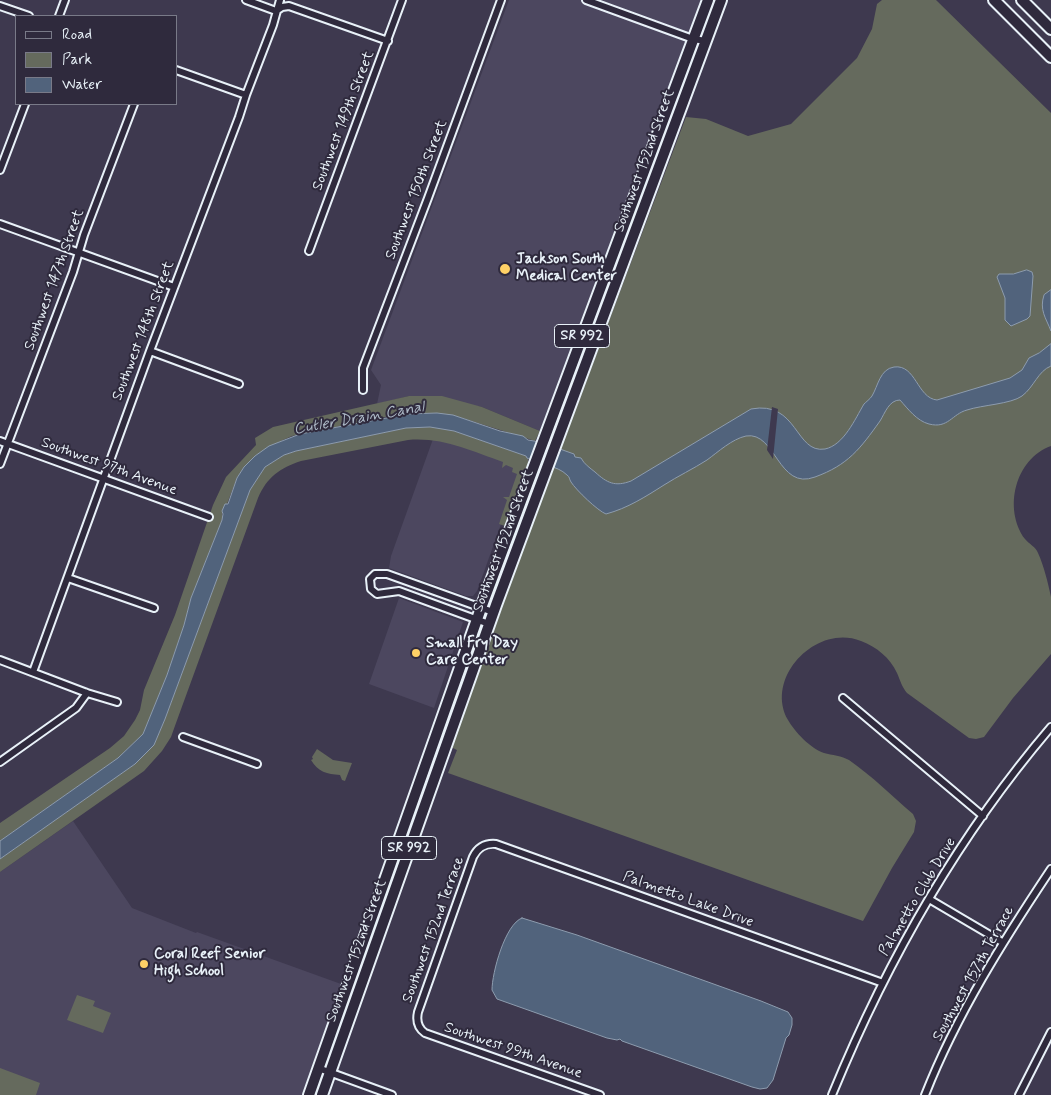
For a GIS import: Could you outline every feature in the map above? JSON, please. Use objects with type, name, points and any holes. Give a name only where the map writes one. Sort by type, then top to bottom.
[{"type":"main road","name":"Southwest 152nd Street","points":[[308,1095],[476,619],[708,0]]},
{"type":"main road","name":"Southwest 152nd Street","points":[[322,1095],[493,612],[722,0]]},
{"type":"main road","points":[[994,0],[1051,57]]},
{"type":"main road","points":[[1022,0],[1051,29]]},
{"type":"street","points":[[59,15],[65,0]]},
{"type":"street","points":[[246,0],[276,11],[282,7],[289,6],[388,41]]},
{"type":"street","name":"Southwest 148th Street","points":[[33,672],[150,351],[273,26],[280,0]]},
{"type":"street","name":"Southwest 149th Street","points":[[309,251],[402,0]]},
{"type":"street","name":"Southwest 150th Street","points":[[363,390],[363,368],[501,0]]},
{"type":"street","points":[[586,0],[693,39],[706,41]]},
{"type":"street","points":[[0,6],[25,15]]},
{"type":"street","points":[[178,71],[246,94]]},
{"type":"street","points":[[0,170],[25,105]]},
{"type":"street","name":"Southwest 147th Street","points":[[0,464],[134,105]]},
{"type":"street","points":[[0,224],[174,287]]},
{"type":"street","points":[[150,351],[239,384]]},
{"type":"street","name":"Southwest 97th Avenue","points":[[0,441],[209,516]]},
{"type":"street","points":[[489,624],[399,591],[377,594],[371,589],[370,579],[375,574],[387,574],[493,612]]},
{"type":"street","points":[[68,578],[154,608]]},
{"type":"street","points":[[0,660],[87,693],[117,702]]},
{"type":"street","points":[[0,762],[76,708],[87,693]]},
{"type":"street","points":[[843,698],[983,816]]},
{"type":"street","name":"Palmetto Club Drive","points":[[832,1095],[883,983],[929,899],[983,816],[1051,727]]},
{"type":"street","points":[[183,736],[257,764]]},
{"type":"street","name":"Palmetto Lake Drive","points":[[484,845],[496,844],[883,983]]},
{"type":"street","name":"Southwest 152nd Terrace","points":[[420,1028],[417,1019],[418,1012],[473,857],[478,849],[484,845]]},
{"type":"street","name":"Southwest 157th Terrace","points":[[925,1095],[962,1015],[1002,942],[1051,869]]},
{"type":"street","points":[[929,899],[1002,942]]},
{"type":"street","name":"Southwest 99th Avenue","points":[[420,1028],[425,1033],[600,1095]]},
{"type":"street","points":[[1019,1095],[1051,1032]]},
{"type":"street","points":[[318,1068],[383,1094],[392,1095]]},
{"type":"shaded area","name":"Jackson South Medical Center","points":[[509,0],[701,0],[540,431],[482,407],[409,396],[377,404],[381,385],[371,370]]},
{"type":"shaded area","points":[[433,439],[458,444],[521,468],[477,591],[473,596],[466,596],[389,568],[391,556]]},
{"type":"shaded area","name":"Small Fry Day Care Center","points":[[399,598],[463,622],[434,708],[369,684]]},
{"type":"shaded area","name":"Coral Reef Senior High School","points":[[73,821],[132,908],[196,933],[341,984],[302,1095],[0,1095],[0,872]]},
{"type":"green space","points":[[882,0],[936,0],[1051,113],[1051,446],[1039,452],[1021,473],[1016,486],[1014,500],[1018,527],[1025,539],[1037,551],[1049,586],[1051,597],[1051,654],[1013,698],[984,737],[976,739],[969,738],[907,693],[887,658],[872,646],[861,641],[844,637],[828,640],[812,647],[799,658],[789,671],[783,687],[782,704],[788,720],[795,730],[808,744],[819,751],[849,760],[857,766],[913,814],[916,821],[914,832],[863,921],[448,773],[457,750],[451,747],[533,522],[686,117],[706,119],[748,136],[791,124],[857,58],[872,29],[877,4]]},
{"type":"green space","points":[[409,396],[442,396],[482,407],[540,431],[535,441],[462,418],[437,413],[419,413],[390,416],[292,436],[255,456],[244,467],[237,478],[222,512],[222,520],[191,598],[167,675],[143,734],[118,758],[0,841],[0,823],[110,748],[124,736],[135,720],[140,710],[144,690],[175,615],[213,505],[226,477],[256,445],[255,438],[273,427]]},
{"type":"green space","points":[[430,427],[454,431],[526,456],[528,465],[505,526],[499,524],[507,500],[503,497],[509,497],[517,474],[512,472],[513,468],[506,465],[502,468],[503,462],[445,443],[408,440],[301,461],[275,474],[266,484],[258,498],[171,737],[162,751],[144,771],[0,872],[0,859],[135,764],[154,745],[250,490],[265,467],[284,455],[296,451],[406,428]]},
{"type":"green space","points":[[317,749],[333,760],[352,763],[345,781],[342,780],[340,775],[323,772],[314,764],[311,760]]},
{"type":"green space","points":[[77,995],[95,1001],[93,1006],[111,1013],[103,1033],[67,1020]]},
{"type":"green space","points":[[0,1068],[40,1083],[36,1095],[0,1095]]},
{"type":"water","points":[[1027,270],[1032,272],[1033,276],[1030,316],[1011,326],[1005,320],[1005,298],[997,277],[999,274],[1013,274]]},
{"type":"water","points":[[1051,290],[1051,331],[1042,305],[1044,295]]},
{"type":"water","points":[[1051,344],[1051,366],[1017,399],[973,408],[962,412],[945,423],[935,425],[921,420],[900,400],[893,402],[873,431],[852,455],[836,467],[815,477],[803,479],[793,476],[785,469],[764,442],[756,437],[746,436],[730,443],[707,460],[643,498],[622,509],[606,514],[587,500],[574,486],[568,476],[558,469],[454,431],[430,427],[406,428],[284,455],[265,467],[250,490],[154,745],[135,764],[0,859],[0,841],[118,758],[143,734],[167,675],[191,598],[222,520],[222,511],[225,504],[228,504],[237,478],[244,467],[269,446],[300,434],[408,414],[437,413],[453,415],[574,454],[575,457],[581,458],[587,466],[603,479],[620,484],[631,481],[751,409],[766,408],[778,412],[787,419],[807,444],[815,448],[825,449],[832,447],[843,437],[864,404],[872,396],[882,374],[889,368],[901,367],[907,371],[925,394],[937,400],[1010,378],[1022,370],[1029,358]]},
{"type":"water","points":[[522,918],[577,935],[788,1012],[792,1018],[792,1025],[773,1080],[767,1088],[752,1087],[620,1039],[607,1038],[497,999],[492,990],[497,961],[510,929]]},
{"type":"pier","points":[[772,407],[778,409],[773,459],[767,450]]},
{"type":"place","name":"Jackson South Medical Center","points":[[505,269]]},
{"type":"place","name":"Small Fry Day Care Center","points":[[416,653]]},
{"type":"place","name":"Coral Reef Senior High School","points":[[144,964]]},
{"type":"water label","name":"Cutler Drain Canal","points":[[359,419]]}]
